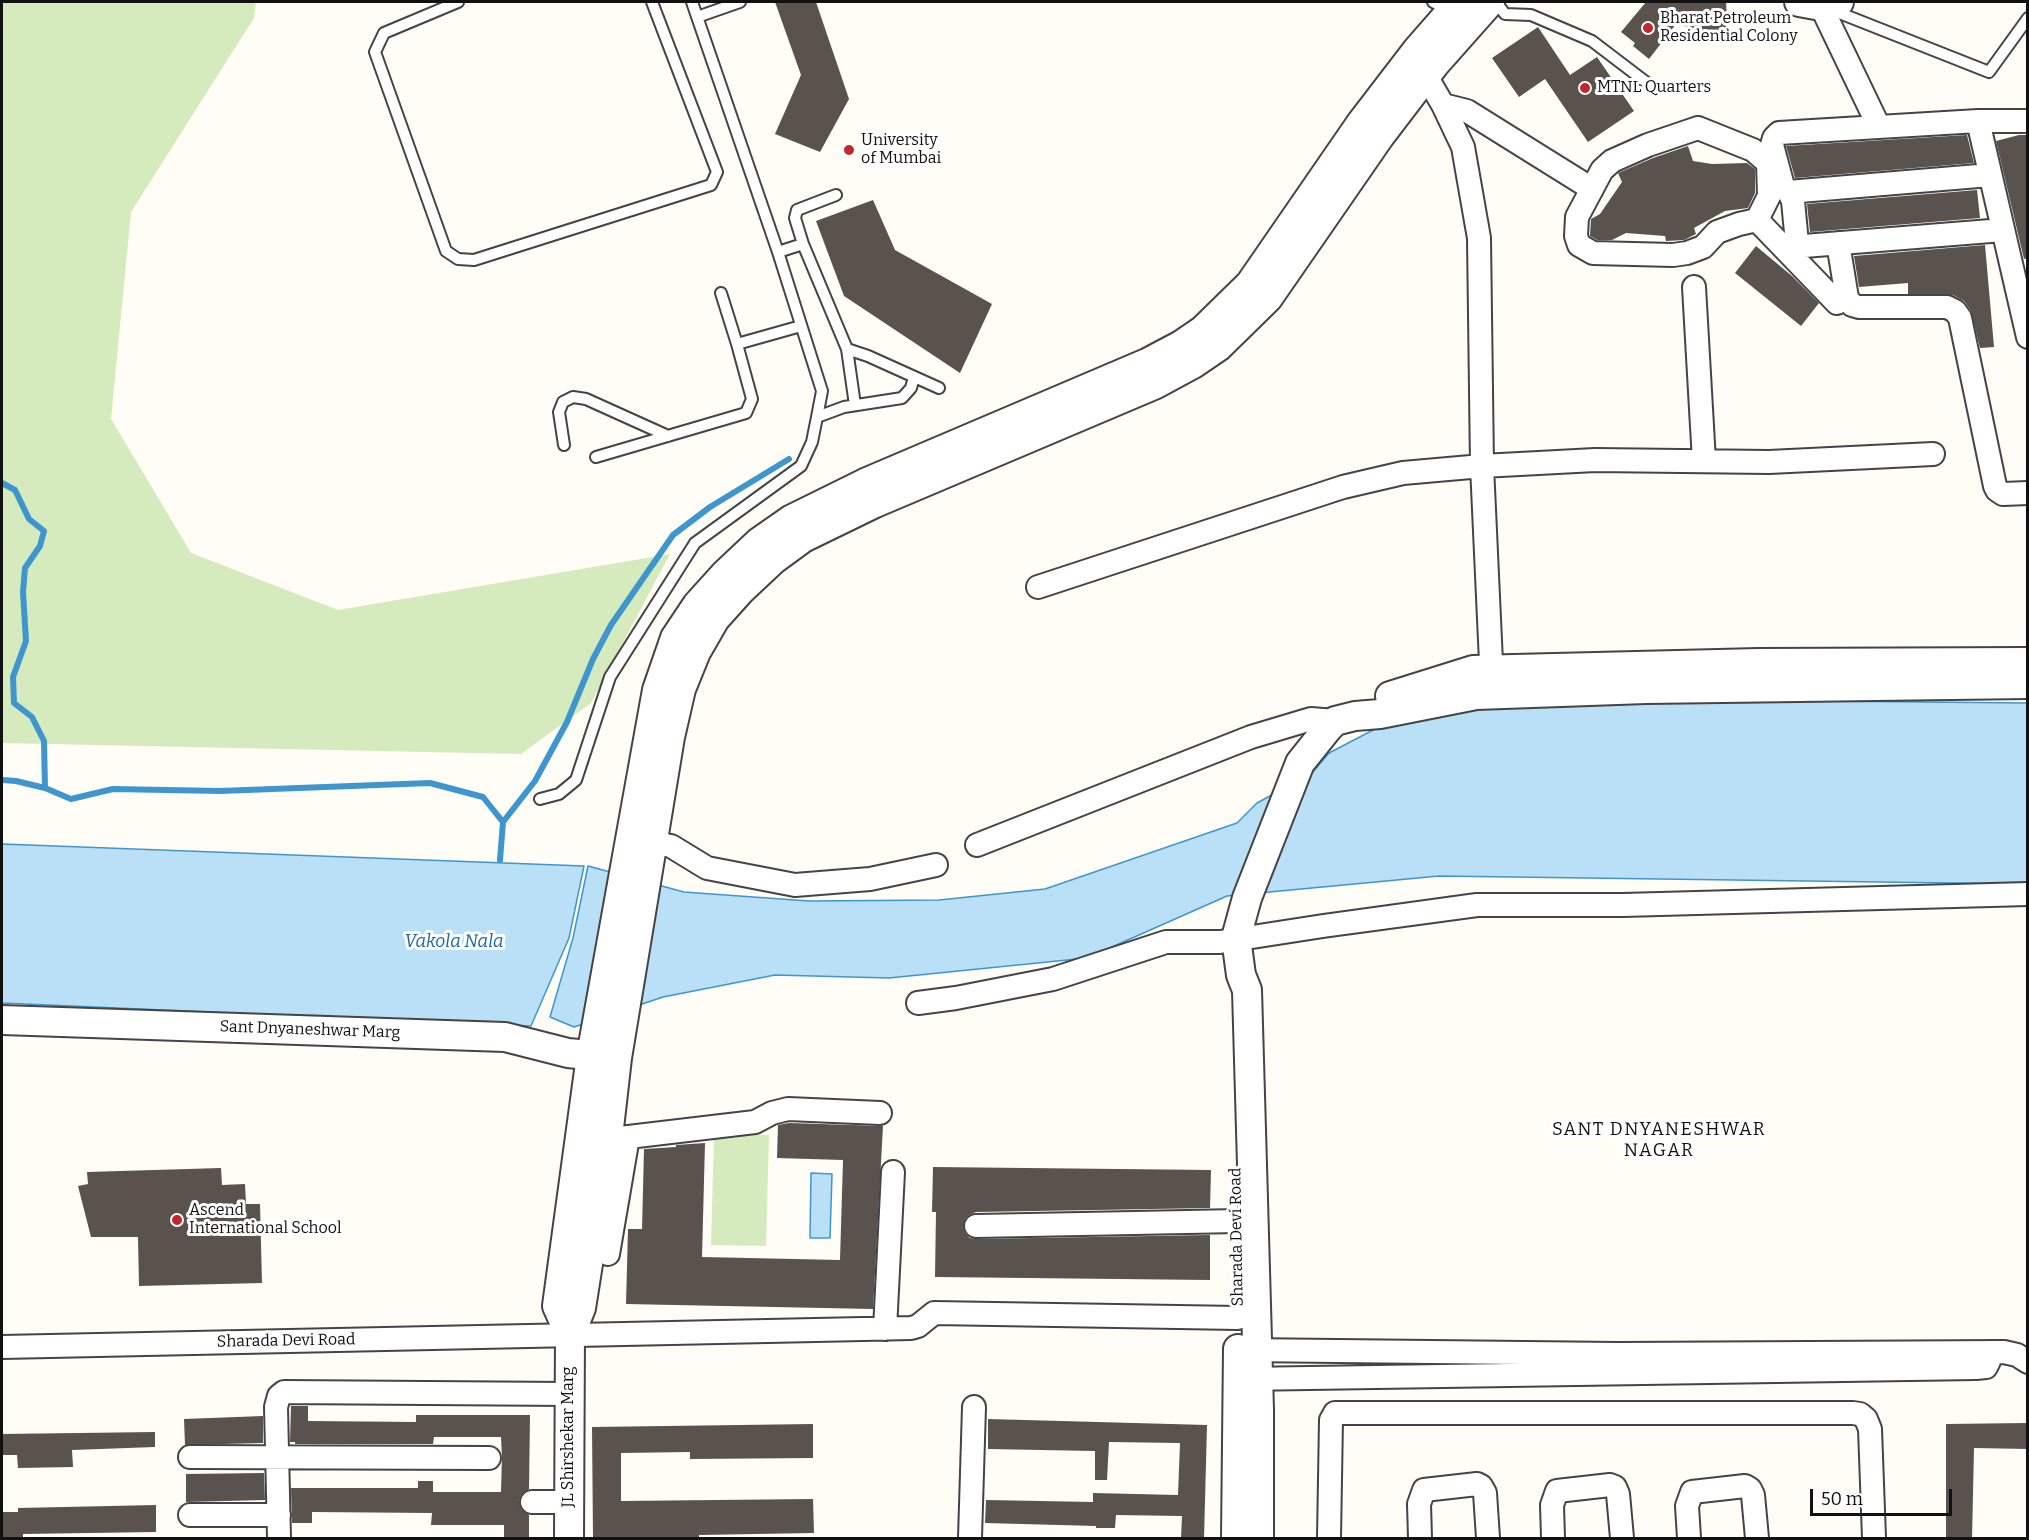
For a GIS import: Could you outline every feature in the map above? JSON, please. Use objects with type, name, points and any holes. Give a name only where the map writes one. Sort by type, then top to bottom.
[{"type":"street","points":[[609,1028],[626,858],[657,690],[675,638],[697,605],[759,542],[792,519],[870,493],[1156,384],[1218,347],[1268,298],[1385,110],[1418,67],[1490,2]]},
{"type":"street","points":[[1819,3],[1879,127]]},
{"type":"street","points":[[1418,67],[1448,5]]},
{"type":"street","points":[[1418,67],[1443,105],[1463,147],[1479,238],[1482,466],[1491,682]]},
{"type":"street","points":[[1443,105],[1467,111],[1592,189]]},
{"type":"street","points":[[1978,121],[2028,337]]},
{"type":"street","points":[[2003,230],[1804,246],[1797,243],[1793,201],[1783,186],[1772,145],[1779,133],[1978,121],[2028,121]]},
{"type":"street","points":[[1698,128],[1753,150],[1768,163],[1769,196],[1757,220],[1717,232],[1703,247],[1673,255],[1593,253],[1579,245],[1576,237],[1577,217],[1602,170],[1612,161],[1648,145],[1698,128]]},
{"type":"street","points":[[1789,192],[1990,175]]},
{"type":"street","points":[[1757,220],[1837,303]]},
{"type":"street","points":[[1838,243],[1847,298],[1852,304],[1859,307],[1947,308],[1955,311],[1959,318],[1995,486],[2003,494],[2027,492]]},
{"type":"street","points":[[1694,287],[1704,461]]},
{"type":"street","points":[[1038,587],[1343,487],[1403,473],[1594,460],[1769,462],[1933,454]]},
{"type":"street","points":[[570,1335],[606,1254],[604,1057],[654,845],[670,737],[681,688],[696,652],[715,619],[741,590],[773,560],[870,493]]},
{"type":"street","points":[[1899,675],[2028,663]]},
{"type":"street","points":[[1236,938],[1246,898],[1300,763],[1345,718],[1381,699],[1446,689],[1473,670],[1491,682],[1899,675],[2028,684]]},
{"type":"street","points":[[977,845],[1251,737],[1311,719],[1345,718]]},
{"type":"street","points":[[654,845],[670,846],[707,868],[795,885],[870,879],[936,865]]},
{"type":"street","points":[[918,1003],[1053,979],[1166,942],[1205,941],[1212,943],[1477,905],[1623,905],[2028,894]]},
{"type":"street","name":"Sharada Devi Road","points":[[1236,938],[1241,975],[1232,995],[1245,1186],[1239,1221],[1238,1318],[1248,1350],[1248,1379],[1236,1539]]},
{"type":"street","name":"Sant Dnyaneshwar Marg","points":[[2,1020],[505,1037],[568,1053],[604,1057]]},
{"type":"street","points":[[605,1136],[755,1122],[772,1113],[788,1109],[880,1113]]},
{"type":"street","points":[[570,1335],[557,1306],[605,1136]]},
{"type":"street","points":[[885,1329],[893,1172]]},
{"type":"street","points":[[1245,1186],[1248,1350],[1618,1354],[1821,1362]]},
{"type":"street","points":[[976,1226],[1239,1221]]},
{"type":"street","name":"Sharada Devi Road","points":[[2,1347],[885,1329],[918,1326],[934,1313],[1238,1318]]},
{"type":"street","name":"JL Shirshekar Marg","points":[[569,1539],[570,1335]]},
{"type":"street","points":[[1322,1351],[1324,1378]]},
{"type":"street","points":[[1259,1539],[1259,1410],[1248,1379],[1821,1362],[1990,1352],[2017,1355],[2028,1362]]},
{"type":"street","points":[[279,1539],[276,1407],[279,1396],[284,1392],[569,1394]]},
{"type":"street","points":[[970,1539],[974,1407]]},
{"type":"street","points":[[1329,1539],[1330,1420],[1335,1413],[1853,1413],[1860,1414],[1866,1419],[1870,1429],[1874,1539]]},
{"type":"street","points":[[190,1457],[489,1458]]},
{"type":"street","points":[[1420,1539],[1419,1504],[1424,1490],[1477,1484],[1485,1493],[1488,1539]]},
{"type":"street","points":[[1553,1539],[1552,1505],[1557,1491],[1610,1485],[1615,1487],[1618,1494],[1622,1539]]},
{"type":"street","points":[[1689,1539],[1687,1506],[1692,1492],[1745,1486],[1750,1488],[1753,1495],[1757,1539]]},
{"type":"street","points":[[531,1502],[569,1502]]},
{"type":"street","points":[[190,1515],[279,1515]]},
{"type":"lane","points":[[458,2],[384,33],[375,52],[446,251],[458,259],[474,260],[711,185],[717,172],[652,2]]},
{"type":"lane","points":[[540,799],[559,794],[576,780],[610,677],[695,543],[801,466],[812,442],[818,417],[822,391],[778,252],[692,2]]},
{"type":"lane","points":[[697,17],[740,2]]},
{"type":"lane","points":[[1497,2],[1505,14],[1531,15],[1592,41],[1655,89]]},
{"type":"lane","points":[[1819,3],[1989,72],[2028,18]]},
{"type":"lane","points":[[836,195],[797,210],[795,218],[803,244],[847,349],[855,405]]},
{"type":"lane","points":[[778,252],[803,244]]},
{"type":"lane","points":[[596,457],[746,413],[752,399],[721,294]]},
{"type":"lane","points":[[737,344],[801,326]]},
{"type":"lane","points":[[847,349],[939,388]]},
{"type":"lane","points":[[818,417],[855,405],[902,398],[911,388],[914,377]]},
{"type":"lane","points":[[564,445],[559,412],[563,402],[573,398],[586,399],[668,436]]},
{"type":"green space","points":[[2,2],[256,2],[254,18],[131,212],[111,419],[191,553],[338,610],[670,554],[591,703],[521,754],[2,743]]},
{"type":"green space","points":[[714,1134],[769,1135],[766,1246],[711,1245]]},
{"type":"water","points":[[1513,698],[2027,703],[2027,884],[1439,876],[1227,896],[1087,958],[889,978],[775,975],[663,997],[574,1027],[550,1017],[573,938],[588,866],[684,892],[809,901],[939,900],[1045,889],[1237,823],[1257,803],[1312,773],[1329,753],[1398,717]]},
{"type":"water","name":"Vakola Nala","points":[[2,844],[584,866],[569,938],[531,1026],[2,1003]]},
{"type":"water","points":[[811,1173],[832,1174],[830,1238],[810,1238]]},
{"type":"building","points":[[775,2],[816,2],[849,99],[820,152],[775,134],[801,75]]},
{"type":"building","name":"Bharat Petroleum Residential Colony","points":[[1646,2],[1726,2],[1728,36],[1676,24],[1649,59],[1621,32]]},
{"type":"building","name":"MTNL Quarters","points":[[1538,27],[1570,75],[1597,57],[1634,111],[1588,142],[1545,79],[1519,97],[1492,58]]},
{"type":"building","points":[[1967,135],[1974,163],[1795,178],[1786,146]]},
{"type":"building","points":[[2028,135],[2028,258],[2024,259],[1996,141]]},
{"type":"building","points":[[1688,146],[1693,161],[1712,164],[1747,163],[1755,169],[1755,193],[1748,208],[1725,211],[1694,228],[1696,234],[1684,240],[1666,241],[1665,236],[1626,233],[1612,240],[1597,240],[1590,236],[1591,219],[1600,214],[1622,182],[1618,173]]},
{"type":"building","points":[[1977,190],[1980,218],[1810,232],[1807,204]]},
{"type":"building","points":[[873,200],[895,250],[992,304],[960,373],[844,296],[816,221]]},
{"type":"building","points":[[1985,245],[1994,347],[1980,348],[1971,311],[1964,301],[1953,295],[1908,294],[1908,283],[1859,287],[1854,256]]},
{"type":"building","points":[[1756,246],[1792,276],[1819,303],[1801,326],[1735,273]]},
{"type":"building","points":[[789,1123],[883,1126],[873,1309],[626,1304],[628,1229],[642,1229],[644,1149],[705,1143],[702,1257],[840,1260],[843,1160],[777,1158],[778,1125]]},
{"type":"building","points":[[933,1167],[1211,1170],[1210,1208],[976,1212],[965,1219],[963,1226],[970,1238],[976,1239],[1210,1235],[1210,1280],[935,1277],[936,1212],[932,1212]]},
{"type":"building","points":[[221,1168],[222,1185],[245,1184],[246,1204],[260,1204],[262,1283],[139,1286],[138,1237],[91,1237],[78,1186],[88,1184],[87,1172]]},
{"type":"building","points":[[291,1406],[308,1406],[308,1421],[416,1422],[416,1415],[530,1415],[529,1489],[521,1495],[519,1501],[521,1509],[529,1515],[529,1539],[504,1539],[504,1525],[431,1525],[432,1513],[312,1512],[312,1523],[292,1523],[291,1488],[418,1488],[418,1481],[433,1481],[433,1492],[501,1492],[502,1457],[501,1437],[434,1437],[433,1444],[295,1444],[295,1442],[290,1442]]},
{"type":"building","points":[[263,1416],[263,1443],[185,1445],[184,1419]]},
{"type":"building","points":[[988,1419],[1207,1425],[1204,1539],[1181,1539],[1182,1516],[1116,1515],[1115,1528],[985,1523],[986,1500],[1093,1502],[1093,1493],[1178,1495],[1180,1443],[1109,1442],[1107,1480],[1095,1480],[1095,1451],[988,1449]]},
{"type":"building","points":[[2028,1423],[2028,1449],[1974,1448],[1972,1539],[1946,1539],[1946,1424]]},
{"type":"building","points":[[813,1424],[813,1458],[690,1459],[690,1452],[621,1453],[621,1501],[813,1499],[814,1533],[699,1535],[699,1539],[593,1539],[592,1427]]},
{"type":"building","points":[[155,1432],[155,1447],[72,1450],[73,1467],[18,1468],[17,1455],[2,1455],[2,1434]]},
{"type":"building","points":[[264,1473],[265,1500],[186,1502],[186,1474]]},
{"type":"building","points":[[156,1505],[156,1532],[23,1534],[23,1539],[2,1539],[2,1512],[18,1512],[18,1508]]},
{"type":"waterway","points":[[503,822],[535,781],[567,722],[593,659],[611,625],[673,535],[710,507],[789,459]]},
{"type":"waterway","points":[[2,483],[15,490],[29,519],[44,531],[40,546],[25,568],[23,592],[26,641],[13,677],[14,703],[32,717],[44,741],[45,788],[71,799],[113,789],[220,791],[430,783],[483,797],[503,822],[500,860]]},
{"type":"waterway","points":[[2,780],[45,788]]},
{"type":"place","name":"Bharat Petroleum Residential Colony","points":[[1648,28]]},
{"type":"place","name":"MTNL Quarters","points":[[1585,88]]},
{"type":"place","name":"University of Mumbai","points":[[849,150]]},
{"type":"place","name":"Ascend International School","points":[[177,1220]]},
{"type":"district","name":"SANT DNYANESHWAR NAGAR","points":[[1659,1140]]}]
